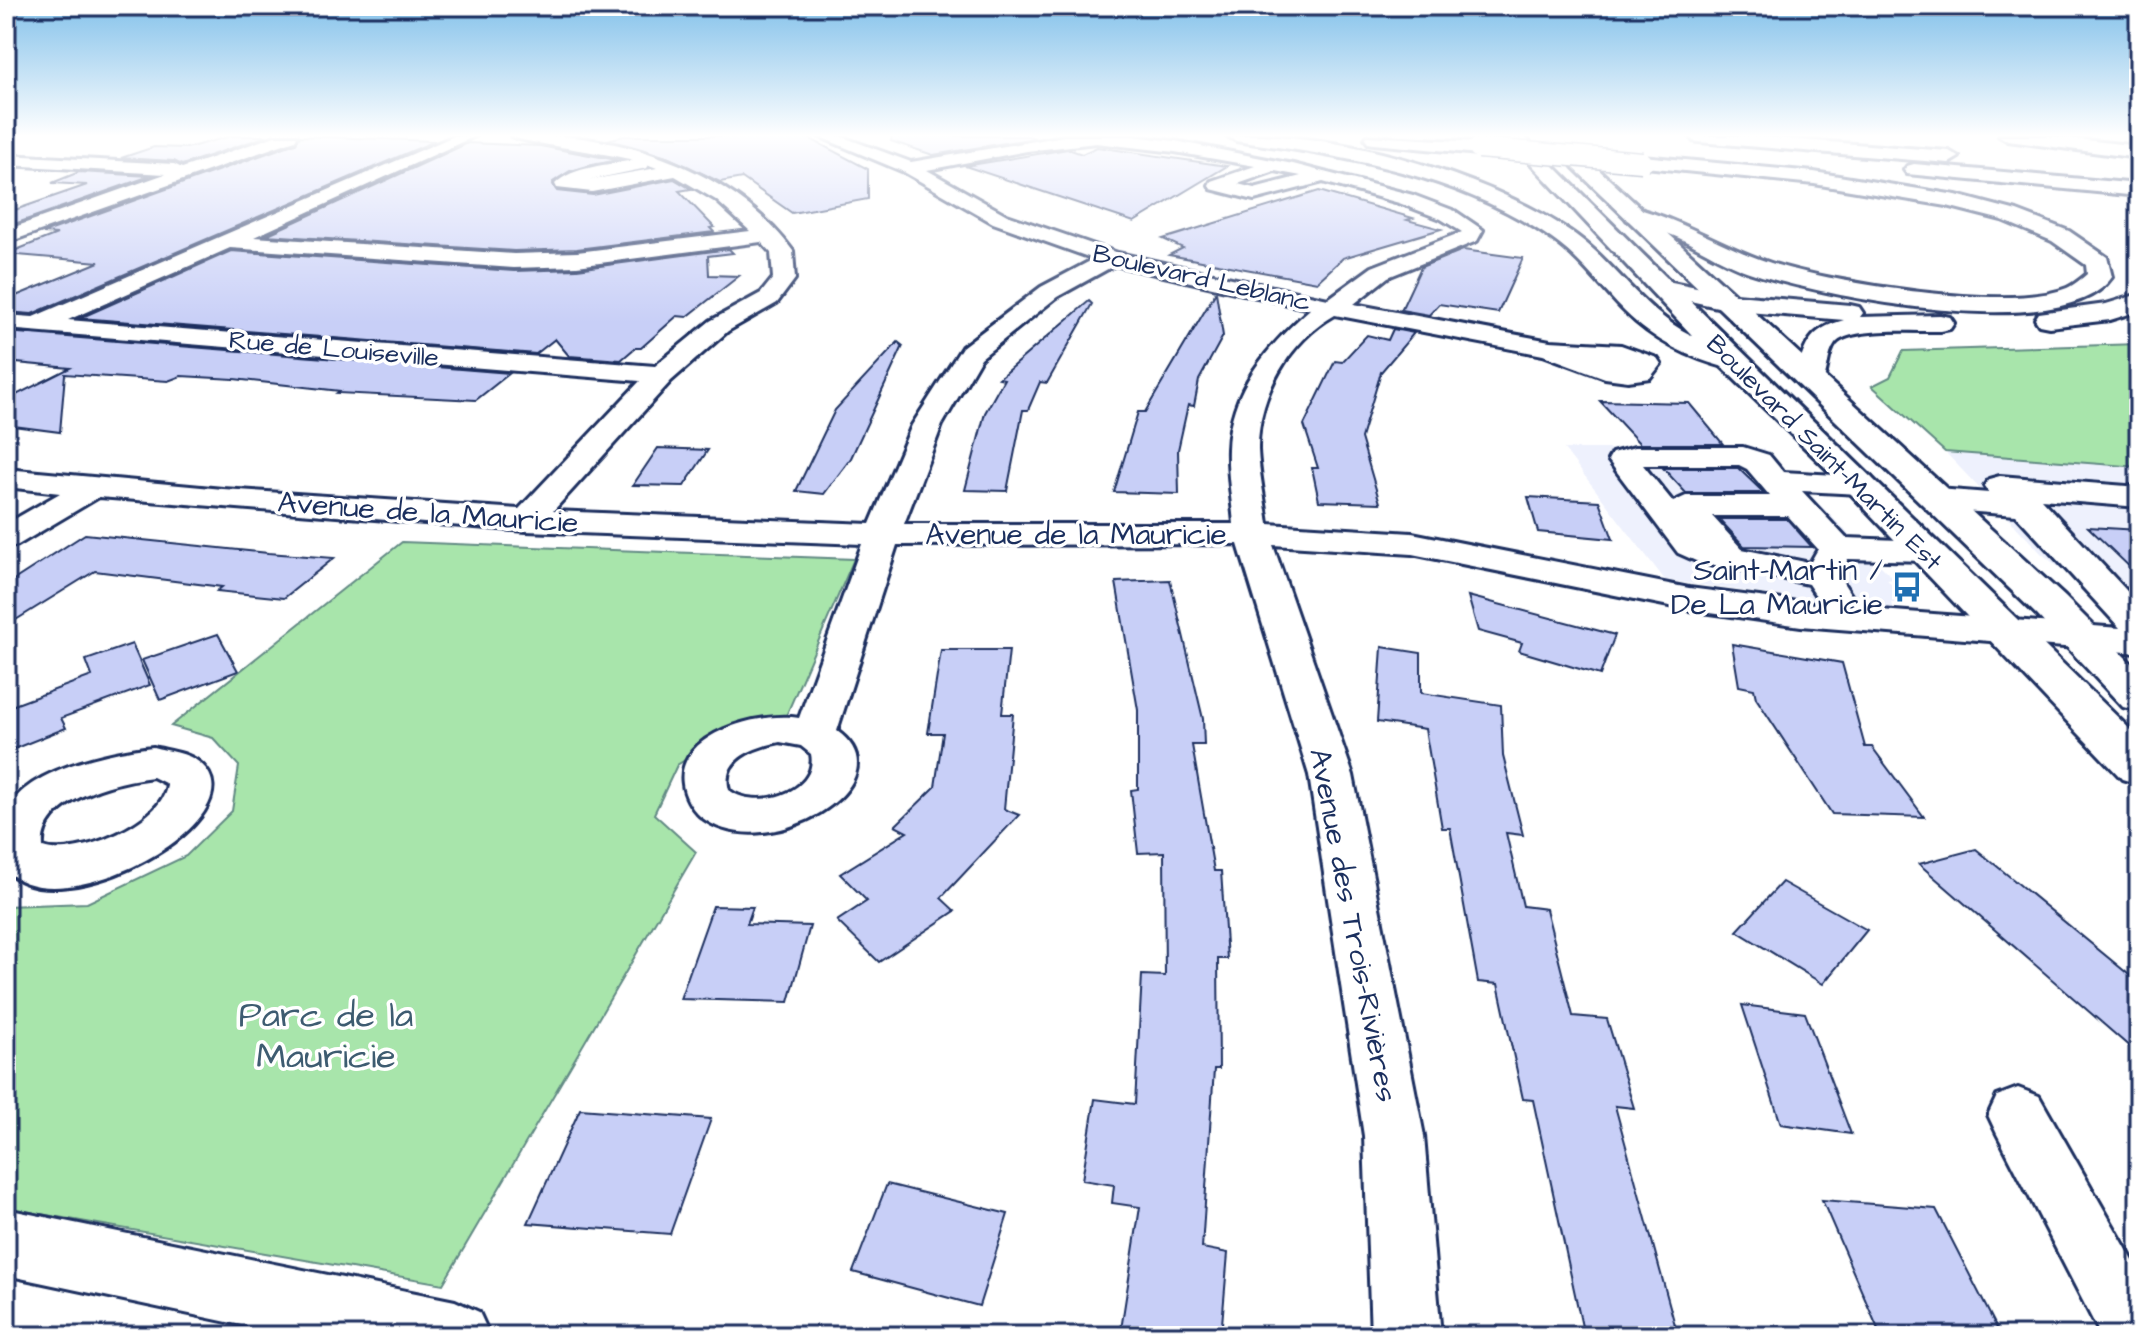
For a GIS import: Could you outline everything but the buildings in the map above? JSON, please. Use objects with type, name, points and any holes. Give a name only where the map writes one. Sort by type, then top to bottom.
[{"type":"main road","points":[[1492,199],[1574,244],[1664,331],[1731,360]]},
{"type":"main road","name":"Boulevard Saint-Martin Est","points":[[1574,199],[2139,767]]},
{"type":"main road","name":"Boulevard Saint-Martin Est","points":[[1618,199],[1938,499],[2081,636],[2139,697]]},
{"type":"main road","points":[[1635,215],[1691,235],[1720,252],[1764,269],[1849,290],[1901,298],[1975,303],[2034,302],[2079,293],[2100,277],[2098,262],[2071,242],[2029,223],[1975,207],[1928,199]]},
{"type":"main road","points":[[1662,288],[1727,302],[1867,315],[1981,321]]},
{"type":"main road","points":[[1810,379],[1822,342],[1841,330],[2083,316],[2139,302]]},
{"type":"street","points":[[6,237],[113,199]]},
{"type":"street","points":[[37,325],[323,199]]},
{"type":"street","points":[[526,521],[661,375],[719,326],[769,298],[784,279],[782,251],[726,199]]},
{"type":"street","name":"Boulevard Leblanc","points":[[964,199],[1000,219],[1112,258],[1332,307],[1550,349]]},
{"type":"street","name":"Avenue des Trois-Rivières","points":[[1401,199],[1437,209],[1465,223],[1474,232],[1464,239],[1386,268],[1346,300],[1310,322],[1281,350],[1252,397],[1243,448],[1252,534],[1331,775],[1394,1136],[1406,1336]]},
{"type":"street","points":[[226,241],[514,261],[577,259],[766,235]]},
{"type":"street","points":[[815,734],[883,534],[927,425],[971,353],[1049,292],[1112,258]]},
{"type":"street","name":"Rue de Louiseville","points":[[6,322],[661,375]]},
{"type":"street","points":[[1848,618],[1829,562],[1797,506],[1758,462],[1743,456],[1635,456],[1623,460],[1690,546],[1705,555],[1829,562],[1926,551]]},
{"type":"street","name":"Avenue de la Mauricie","points":[[6,478],[526,521],[883,534],[1252,534],[1367,539],[1441,547],[1693,599],[1848,618],[2139,641]]},
{"type":"street","points":[[1774,481],[1860,484]]},
{"type":"street","points":[[2139,497],[2000,486],[2033,512],[2139,626]]},
{"type":"street","points":[[6,538],[93,487]]},
{"type":"street","points":[[1938,499],[2139,514]]},
{"type":"street","points":[[1730,557],[1686,506],[1797,506]]},
{"type":"street","points":[[2018,1115],[2138,1336]]},
{"type":"street","points":[[6,1242],[455,1336]]},
{"type":"shaded area","points":[[1564,449],[1764,449],[1894,579],[1887,580],[1907,596],[1900,603],[1891,603],[1893,608],[1807,600],[1665,580]]},
{"type":"shaded area","points":[[1945,452],[2139,467],[2139,632],[2042,554]]},
{"type":"green space","points":[[2139,344],[2139,467],[1945,452],[1872,386],[1890,377],[1903,351]]},
{"type":"green space","name":"Parc de la Mauricie","points":[[402,542],[854,559],[786,716],[738,728],[677,765],[654,814],[696,852],[443,1284],[6,1208],[6,906],[87,903],[186,856],[232,811],[239,766],[213,738],[171,726]]},
{"type":"place","name":"Saint-Martin / De La Mauricie","points":[[1907,587]]}]
